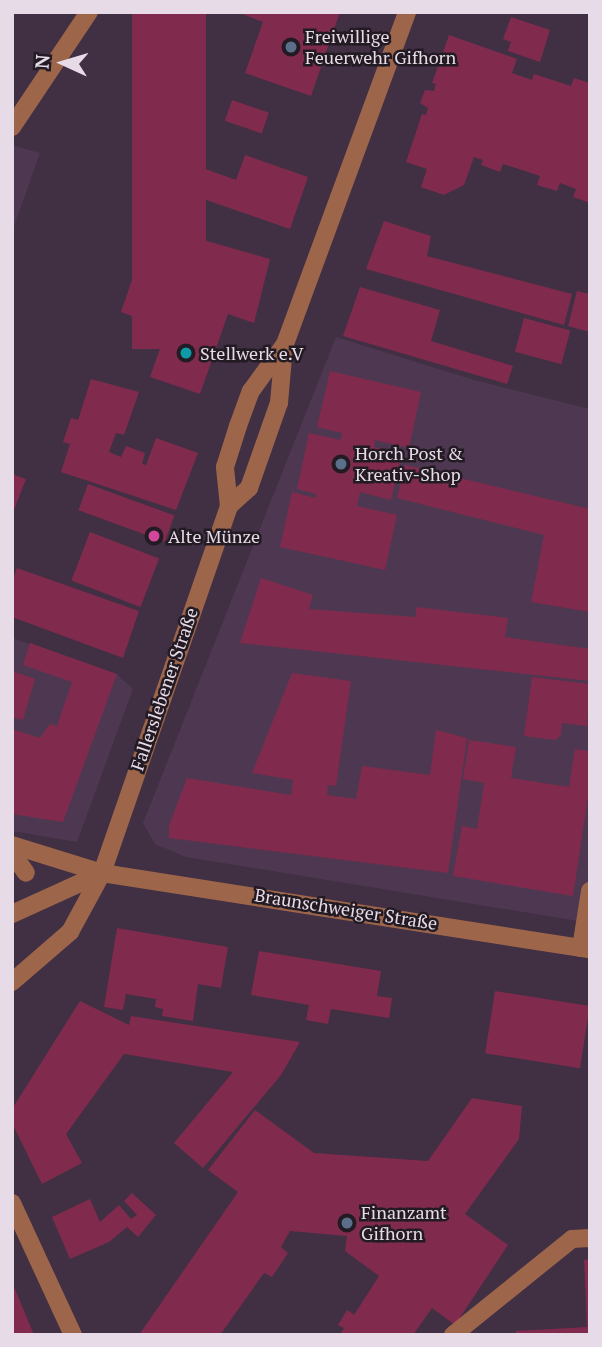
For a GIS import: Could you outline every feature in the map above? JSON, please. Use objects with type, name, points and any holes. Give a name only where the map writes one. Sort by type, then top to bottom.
[{"type":"street","points":[[12,127],[89,12]]},
{"type":"street","name":"Fallerslebener Straße","points":[[229,506],[249,488],[279,403],[285,344],[407,12]]},
{"type":"street","name":"Fallerslebener Straße","points":[[12,982],[70,932],[102,873],[229,506],[225,467],[238,426],[251,391],[285,344]]},
{"type":"street","name":"Braunschweiger Straße","points":[[12,845],[102,873],[586,949]]},
{"type":"street","points":[[12,853],[26,873]]},
{"type":"street","points":[[12,914],[102,873]]},
{"type":"street","points":[[586,949],[590,891]]},
{"type":"street","points":[[12,1203],[73,1335]]},
{"type":"street","points":[[453,1335],[572,1239],[590,1238]]},
{"type":"shaded area","points":[[12,145],[40,153],[12,232]]},
{"type":"shaded area","points":[[336,337],[474,380],[590,409],[590,923],[186,857],[155,844],[143,823]]},
{"type":"shaded area","points":[[12,638],[117,674],[133,689],[77,842],[12,831]]},
{"type":"building","points":[[132,12],[206,12],[206,349],[132,349]]},
{"type":"building","name":"Freiwillige Feuerwehr Gifhorn","points":[[237,12],[340,12],[311,96],[245,73],[263,22]]},
{"type":"building","points":[[511,17],[550,30],[540,62],[508,51],[511,42],[503,39]]},
{"type":"building","points":[[449,35],[517,59],[512,73],[532,80],[534,74],[571,86],[574,78],[590,83],[590,203],[573,197],[576,189],[560,183],[557,191],[537,185],[540,176],[503,164],[500,172],[481,165],[483,160],[474,157],[464,185],[444,195],[421,187],[427,169],[406,162],[422,114],[426,115],[428,108],[420,103],[425,90],[434,91],[436,84],[432,83]]},
{"type":"building","points":[[232,100],[269,113],[262,133],[225,121]]},
{"type":"building","points":[[245,155],[308,177],[290,229],[163,185],[172,157],[236,180]]},
{"type":"building","points":[[384,221],[431,236],[427,256],[572,294],[564,325],[366,269]]},
{"type":"building","points":[[193,237],[270,259],[254,323],[228,314],[200,394],[150,377],[167,329],[121,312],[132,280],[173,295]]},
{"type":"building","points":[[360,287],[440,310],[431,341],[513,366],[507,384],[343,336]]},
{"type":"building","points":[[577,291],[590,294],[590,332],[568,326]]},
{"type":"building","points":[[524,318],[570,330],[561,364],[515,352]]},
{"type":"building","points":[[330,371],[421,392],[409,448],[375,440],[374,447],[402,453],[391,500],[360,492],[357,506],[397,515],[385,570],[280,547],[292,492],[316,498],[316,494],[297,489],[309,433],[341,440],[342,433],[317,427]]},
{"type":"building","points":[[91,379],[139,392],[124,435],[116,433],[109,452],[121,457],[126,446],[145,453],[142,464],[146,465],[156,438],[198,453],[176,510],[61,472],[70,444],[63,442],[71,418],[78,420]]},
{"type":"building","points":[[405,465],[590,509],[590,612],[531,602],[544,535],[397,498]]},
{"type":"building","points":[[12,474],[26,479],[12,515]]},
{"type":"building","points":[[88,484],[174,515],[165,542],[78,510]]},
{"type":"building","points":[[90,532],[159,559],[140,607],[71,581]]},
{"type":"building","points":[[17,568],[139,611],[123,658],[12,617],[12,582]]},
{"type":"building","points":[[261,578],[313,595],[309,609],[416,617],[416,607],[508,618],[505,637],[590,649],[590,681],[240,643]]},
{"type":"building","points":[[30,643],[117,674],[63,822],[12,814],[12,729],[40,738],[50,724],[57,726],[72,682],[23,665]]},
{"type":"building","points":[[12,671],[35,679],[23,720],[12,717]]},
{"type":"building","points":[[292,673],[351,681],[336,786],[328,785],[327,795],[356,799],[362,766],[430,775],[436,730],[467,738],[448,873],[169,838],[169,826],[187,778],[291,795],[293,780],[252,773]]},
{"type":"building","points":[[532,677],[590,684],[587,726],[562,723],[561,735],[555,740],[524,736]]},
{"type":"building","points":[[469,740],[516,747],[511,778],[569,787],[575,749],[590,751],[590,784],[573,896],[453,876],[462,826],[477,829],[484,783],[463,779]]},
{"type":"building","points":[[117,928],[228,947],[221,988],[198,984],[193,1021],[162,1016],[163,1009],[155,1007],[156,999],[126,994],[123,1010],[104,1007]]},
{"type":"building","points":[[259,951],[381,971],[377,996],[392,998],[389,1018],[331,1009],[328,1024],[306,1020],[309,1005],[251,995]]},
{"type":"building","points":[[495,991],[590,1006],[580,1068],[485,1053]]},
{"type":"building","points":[[80,1001],[129,1025],[131,1016],[300,1042],[281,1075],[203,1168],[174,1143],[233,1072],[124,1054],[66,1134],[82,1163],[42,1184],[12,1123],[12,1109]]},
{"type":"building","name":"Finanzamt Gifhorn","points":[[472,1098],[522,1106],[519,1139],[465,1214],[508,1245],[455,1325],[432,1308],[413,1335],[340,1335],[344,1328],[338,1325],[347,1310],[354,1315],[379,1276],[345,1251],[347,1236],[290,1231],[281,1247],[288,1253],[272,1277],[264,1273],[220,1335],[139,1335],[238,1192],[208,1170],[255,1110],[314,1153],[428,1161]]},
{"type":"building","points":[[132,1193],[156,1215],[138,1237],[127,1227],[109,1242],[70,1259],[52,1217],[90,1199],[100,1222],[119,1205],[131,1219],[137,1215],[124,1201]]},
{"type":"building","points":[[590,1259],[590,1335],[516,1335],[516,1331],[587,1327],[584,1260]]},
{"type":"building","points":[[12,1282],[34,1335],[12,1335]]},
{"type":"place","name":"Freiwillige Feuerwehr Gifhorn","points":[[291,47]]},
{"type":"place","name":"Stellwerk e.V","points":[[186,353]]},
{"type":"place","name":"Horch Post & Kreativ-Shop","points":[[341,464]]},
{"type":"place","name":"Alte Münze","points":[[154,536]]},
{"type":"place","name":"Finanzamt Gifhorn","points":[[347,1223]]}]
